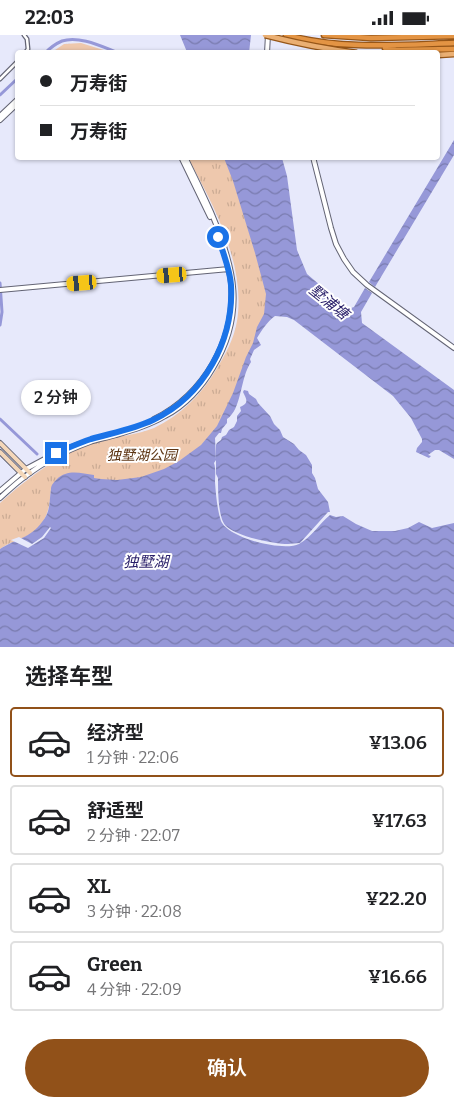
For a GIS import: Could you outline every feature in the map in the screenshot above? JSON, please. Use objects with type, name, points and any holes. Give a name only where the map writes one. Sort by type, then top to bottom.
[{"type":"highway","points":[[286,35],[332,44],[372,46],[454,43]]},
{"type":"highway","points":[[324,35],[371,38],[454,36]]},
{"type":"highway","points":[[410,37],[428,35]]},
{"type":"highway","points":[[372,46],[396,50],[454,49]]},
{"type":"main road","points":[[267,35],[291,42],[337,50]]},
{"type":"main road","points":[[440,55],[454,54]]},
{"type":"main road","points":[[0,443],[28,471]]},
{"type":"main road","points":[[0,452],[25,477]]},
{"type":"street","points":[[24,35],[27,39],[27,50]]},
{"type":"street","points":[[267,35],[267,50]]},
{"type":"street","points":[[0,79],[15,64]]},
{"type":"street","points":[[0,116],[15,102]]},
{"type":"street","points":[[0,121],[15,106]]},
{"type":"street","points":[[0,491],[21,473],[73,446],[137,426],[172,409],[206,375],[217,356],[224,339],[229,318],[231,303],[230,269],[212,221],[184,160]]},
{"type":"street","points":[[315,160],[336,245],[353,272],[367,285],[454,348]]},
{"type":"street","points":[[0,290],[230,269]]},
{"type":"street","points":[[0,498],[25,477],[28,471]]},
{"type":"green space","points":[[81,43],[104,50],[55,50],[64,44]]},
{"type":"green space","name":"独墅湖公园","points":[[189,160],[235,160],[273,305],[259,329],[235,392],[218,427],[196,451],[164,471],[143,478],[51,488],[48,511],[38,528],[25,537],[0,549],[0,503],[23,483],[60,458],[88,445],[102,440],[135,434],[164,423],[182,411],[197,396],[216,370],[229,347],[236,328],[239,300],[232,257],[226,237],[208,196]]},
{"type":"water","points":[[180,35],[251,35],[249,50],[186,50]]},
{"type":"water","points":[[454,140],[454,155],[375,287],[369,282]]},
{"type":"water","name":"独墅湖","points":[[225,160],[283,160],[287,176],[297,250],[307,274],[348,309],[354,307],[365,288],[372,293],[361,312],[362,323],[454,390],[454,459],[439,450],[435,450],[428,455],[431,456],[429,458],[416,452],[422,439],[411,418],[393,396],[294,320],[275,316],[267,323],[257,338],[261,345],[254,350],[250,359],[251,362],[247,369],[236,408],[227,419],[227,423],[221,433],[215,438],[215,482],[221,521],[234,533],[245,538],[269,545],[281,546],[291,546],[304,541],[330,515],[336,517],[343,516],[372,531],[395,531],[408,528],[419,522],[432,528],[454,523],[454,647],[0,647],[0,549],[28,535],[38,527],[48,510],[51,488],[55,481],[61,476],[70,473],[84,473],[94,475],[94,478],[117,480],[141,477],[164,469],[179,461],[201,445],[217,426],[233,393],[253,343],[257,327],[264,314],[266,294],[233,181]]},
{"type":"water","points":[[244,390],[248,391],[256,399],[280,430],[283,437],[306,455],[312,465],[312,473],[318,489],[328,502],[330,512],[300,543],[282,544],[255,539],[237,533],[225,525],[221,516],[218,478],[216,474],[216,445],[234,427],[237,416],[241,411],[240,407],[246,403]]},
{"type":"pier","points":[[50,527],[44,538],[28,548],[11,540],[19,537],[32,544],[42,537]]},
{"type":"waterway","points":[[48,50],[62,41],[76,39],[91,42],[111,50]]},
{"type":"waterway","points":[[0,95],[15,81]]},
{"type":"waterway","points":[[0,283],[2,312],[0,325]]},
{"type":"waterway","points":[[0,419],[37,454]]},
{"type":"route","points":[[56,453],[90,439],[137,426],[163,415],[192,391],[206,375],[224,339],[231,303],[228,269],[218,237]]},
{"type":"water label","name":"墅浦塘","points":[[329,302]]}]
